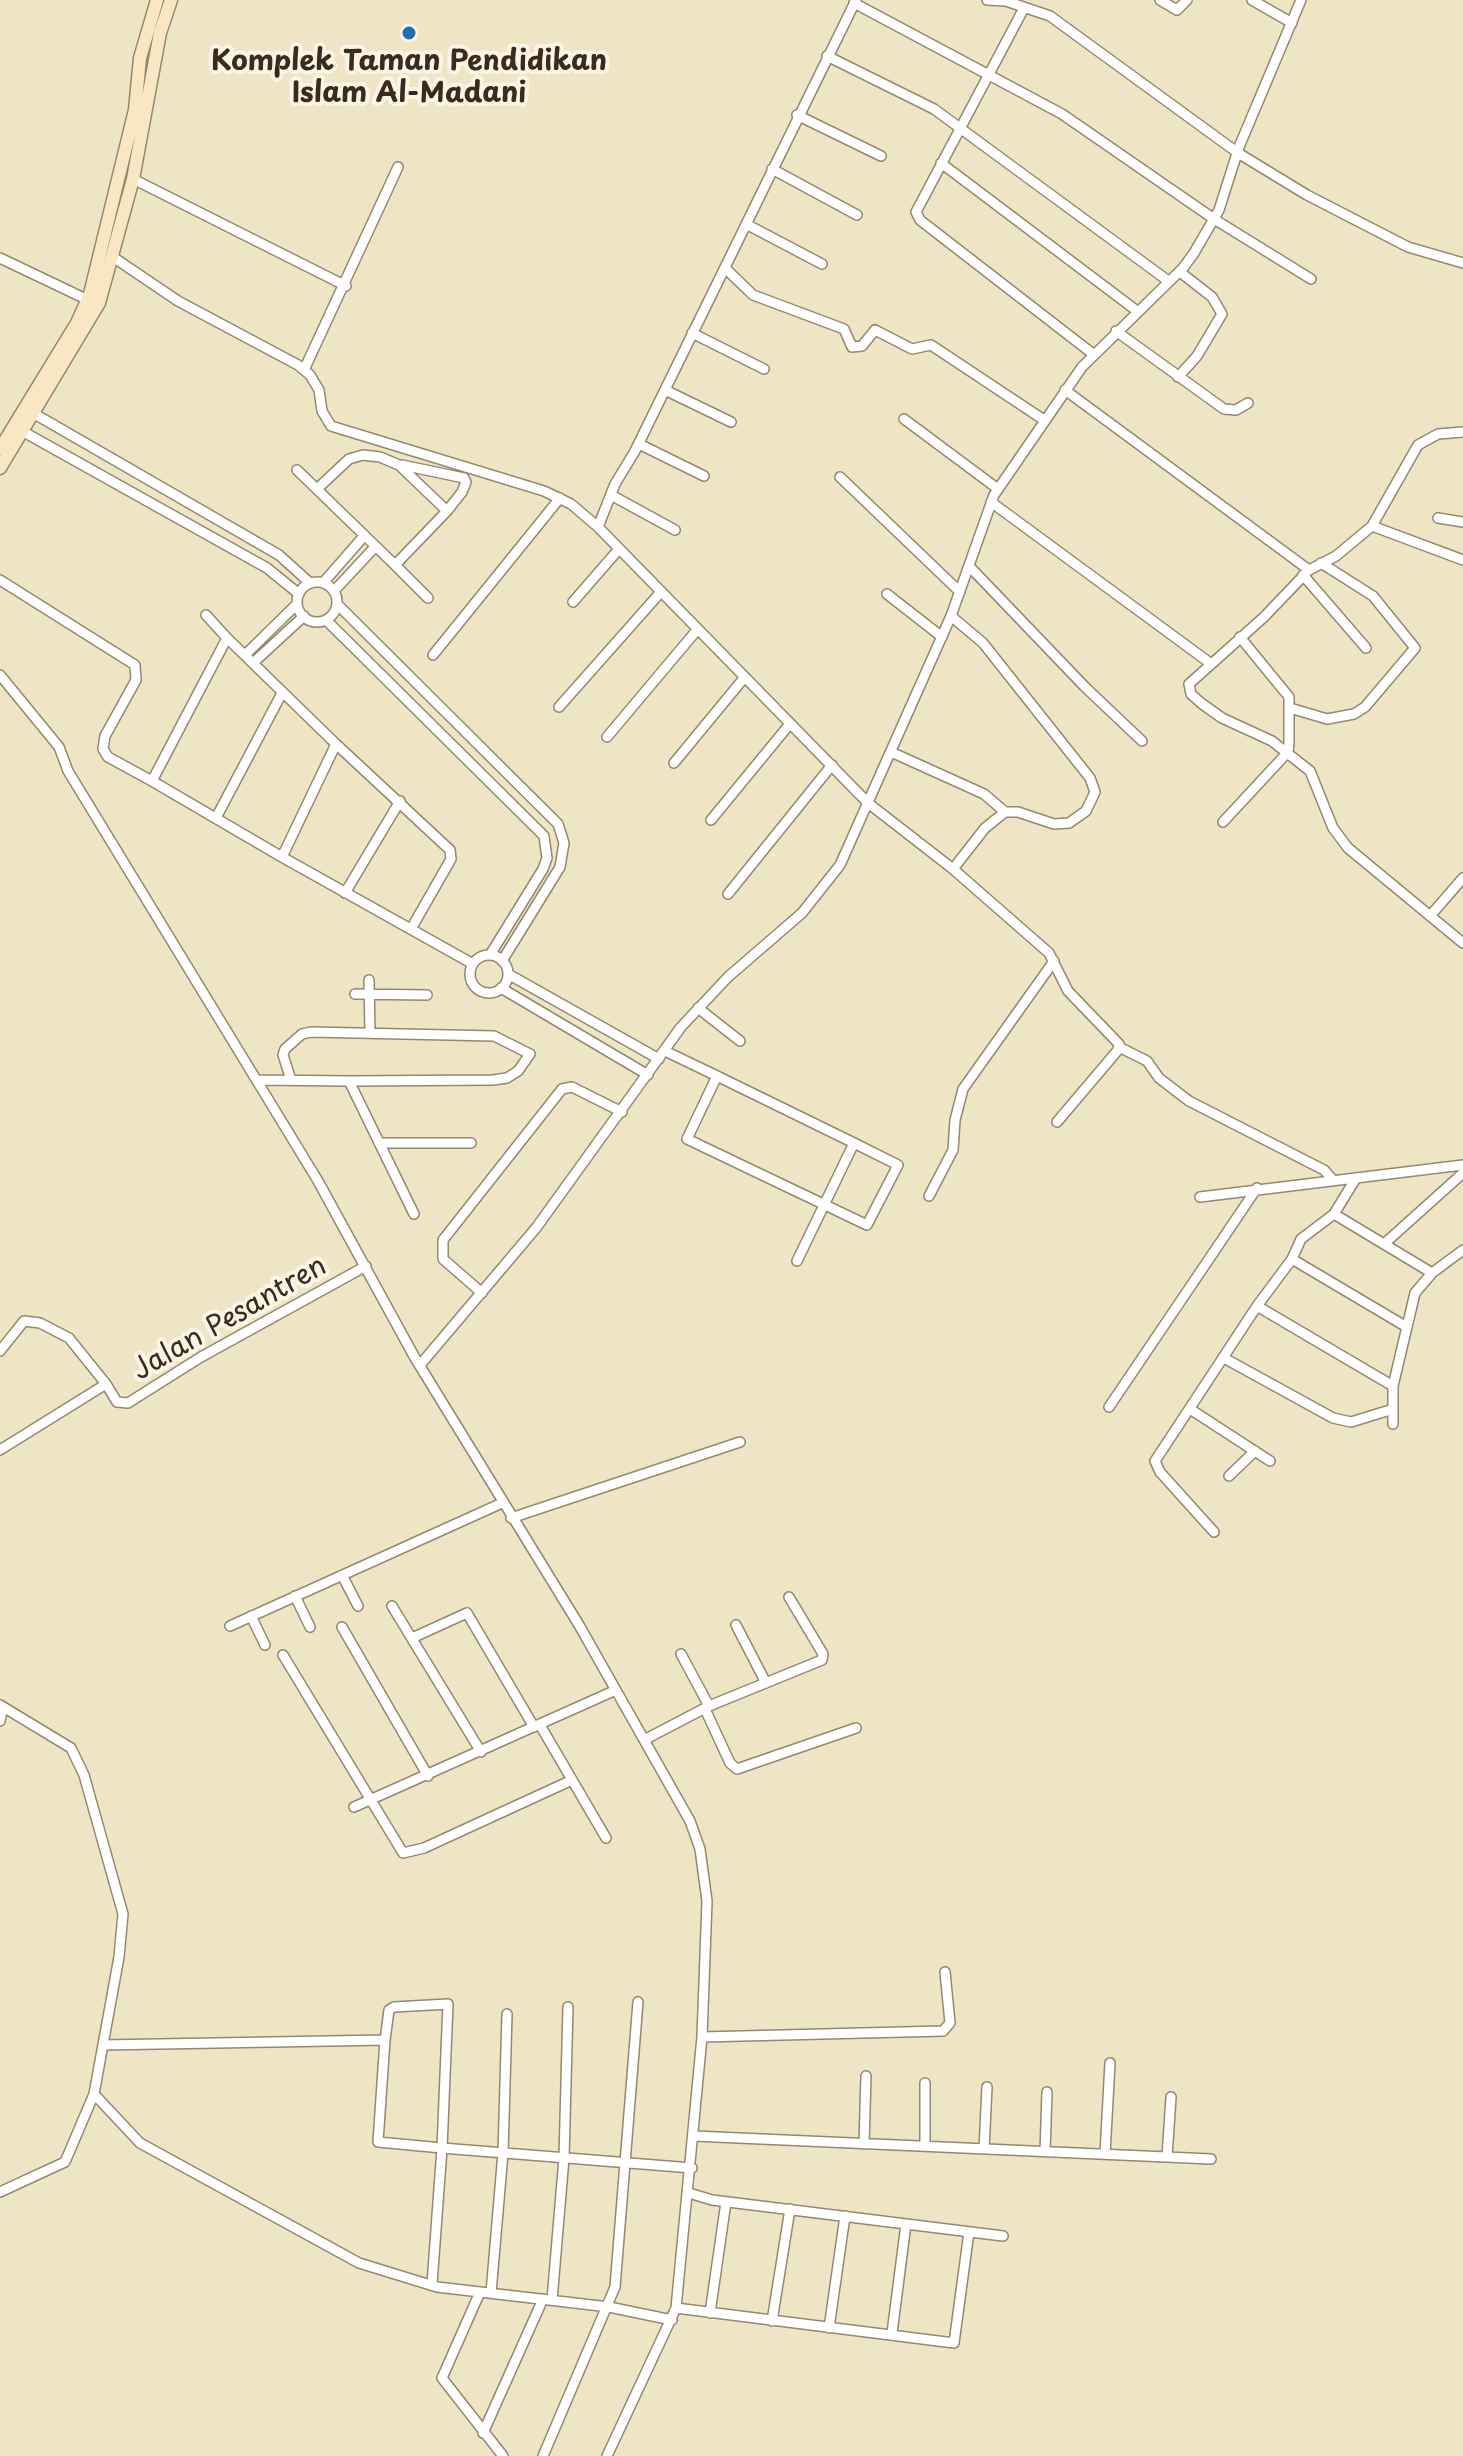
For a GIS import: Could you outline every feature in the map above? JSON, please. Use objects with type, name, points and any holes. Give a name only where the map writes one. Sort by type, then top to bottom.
[{"type":"street","points":[[0,449],[88,300],[135,110],[140,58],[157,0]]},
{"type":"street","points":[[0,468],[89,324],[113,257],[133,179],[160,33],[171,0]]},
{"type":"street","points":[[987,0],[1006,1],[1050,16],[1238,153],[1307,195],[1408,247],[1463,263]]},
{"type":"street","points":[[1160,0],[1177,10],[1187,0]]},
{"type":"street","points":[[1252,0],[1292,23]]},
{"type":"street","points":[[420,1365],[536,1228],[698,1008],[728,977],[802,913],[840,865],[951,616],[991,502],[1044,420],[1093,354],[1167,280],[1180,272],[1214,219],[1301,0]]},
{"type":"street","points":[[598,527],[797,115],[855,2],[1062,114],[1214,219],[1311,279]]},
{"type":"street","points":[[1024,8],[962,128],[916,208],[920,220],[1093,354]]},
{"type":"street","points":[[827,56],[934,109],[1167,280]]},
{"type":"street","points":[[797,115],[881,156]]},
{"type":"street","points":[[941,163],[1137,311]]},
{"type":"street","points":[[304,370],[346,286],[398,167]]},
{"type":"street","points":[[772,169],[857,215]]},
{"type":"street","points":[[133,179],[346,286]]},
{"type":"street","points":[[746,224],[822,264]]},
{"type":"street","points":[[113,257],[178,301],[304,370],[319,390],[325,419],[331,426],[560,498],[598,527],[868,803],[953,869],[1045,947],[1068,991],[1119,1047],[1147,1061],[1159,1078],[1189,1101],[1324,1170],[1333,1180]]},
{"type":"street","points":[[0,258],[88,300]]},
{"type":"street","points":[[725,268],[753,295],[844,329],[852,347],[862,346],[875,330],[912,349],[931,345],[1044,420]]},
{"type":"street","points":[[1178,377],[1197,356],[1222,314],[1212,297],[1180,272]]},
{"type":"street","points":[[1116,331],[1224,409],[1236,410],[1248,403]]},
{"type":"street","points":[[692,333],[764,369]]},
{"type":"street","points":[[665,390],[731,422]]},
{"type":"street","points":[[1065,390],[1306,572],[1366,648]]},
{"type":"street","points":[[33,413],[279,555],[310,583],[323,583],[334,591],[337,604],[558,824],[564,843],[560,867],[502,961]]},
{"type":"street","points":[[904,419],[998,489]]},
{"type":"street","points":[[22,431],[267,568],[298,599],[304,616],[317,622],[326,620],[337,604]]},
{"type":"street","points":[[1463,432],[1438,434],[1418,445],[1372,526],[1306,572],[1189,684],[1191,694],[1222,718],[1265,737],[1288,752],[1314,778],[1333,828],[1348,848],[1463,943]]},
{"type":"street","points":[[639,444],[704,476]]},
{"type":"street","points":[[317,489],[349,459],[363,455],[464,478],[466,482],[462,492],[447,511],[395,565]]},
{"type":"street","points":[[399,465],[447,511]]},
{"type":"street","points":[[297,470],[428,598]]},
{"type":"street","points":[[840,477],[960,592]]},
{"type":"street","points":[[611,495],[675,530]]},
{"type":"street","points":[[433,655],[560,498]]},
{"type":"street","points":[[991,502],[1210,663]]},
{"type":"street","points":[[1438,518],[1463,522]]},
{"type":"street","points":[[1372,526],[1463,560]]},
{"type":"street","points":[[323,583],[364,536]]},
{"type":"street","points":[[334,591],[374,548]]},
{"type":"street","points":[[573,602],[619,549]]},
{"type":"street","points":[[1290,708],[1327,719],[1354,714],[1365,707],[1415,648],[1373,596],[1321,563]]},
{"type":"street","points":[[969,566],[1085,687],[1142,741]]},
{"type":"street","points":[[0,580],[135,665],[136,680],[105,736],[103,749],[108,757],[217,816],[282,857],[473,964]]},
{"type":"street","points":[[249,659],[310,583]]},
{"type":"street","points":[[559,707],[660,593]]},
{"type":"street","points":[[887,594],[942,637]]},
{"type":"street","points":[[206,615],[282,693],[400,801],[452,855],[411,929]]},
{"type":"street","points":[[249,659],[304,616]]},
{"type":"street","points":[[951,616],[983,643],[1090,778],[1095,792],[1086,811],[1069,823],[1054,824],[1018,812],[1005,812],[985,828],[953,869]]},
{"type":"street","points":[[326,620],[540,830],[547,858],[490,955],[473,964],[470,977],[476,989],[489,993],[501,988],[508,974]]},
{"type":"street","points":[[607,737],[697,630]]},
{"type":"street","points":[[1223,822],[1288,752],[1290,708],[1285,690],[1265,671],[1258,656],[1240,637]]},
{"type":"street","points":[[152,781],[227,638]]},
{"type":"street","points":[[0,675],[59,747],[68,771],[257,1080],[420,1365],[616,1690],[690,1821],[706,1873],[702,2037],[692,2168],[676,2308],[607,2456]]},
{"type":"street","points":[[674,763],[744,678]]},
{"type":"street","points":[[217,816],[282,693]]},
{"type":"street","points":[[711,820],[789,725]]},
{"type":"street","points":[[282,857],[336,744]]},
{"type":"street","points":[[891,752],[984,794],[1005,812]]},
{"type":"street","points":[[728,894],[832,765]]},
{"type":"street","points":[[345,893],[400,801]]},
{"type":"street","points":[[1430,916],[1463,878]]},
{"type":"street","points":[[526,897],[537,904]]},
{"type":"street","points":[[490,955],[502,961],[508,974],[572,1010],[662,1055],[717,1076],[898,1165],[867,1225],[687,1139],[717,1076]]},
{"type":"street","points":[[929,1196],[953,1150],[955,1120],[963,1089],[1054,961]]},
{"type":"street","points":[[369,980],[370,1033]]},
{"type":"street","points":[[501,988],[648,1075]]},
{"type":"street","points":[[355,994],[427,995]]},
{"type":"street","points":[[698,1008],[740,1041]]},
{"type":"street","points":[[564,1025],[572,1010]]},
{"type":"street","points":[[257,1080],[349,1081],[507,1078],[530,1056],[525,1049],[494,1036],[302,1034],[291,1042],[283,1055],[291,1080]]},
{"type":"street","points":[[1057,1122],[1119,1047]]},
{"type":"street","points":[[349,1081],[414,1214]]},
{"type":"street","points":[[482,1293],[443,1259],[443,1240],[562,1089],[572,1087],[622,1112]]},
{"type":"street","points":[[379,1143],[471,1143]]},
{"type":"street","points":[[797,1261],[854,1143]]},
{"type":"street","points":[[1200,1197],[1463,1165]]},
{"type":"street","points":[[1384,1244],[1463,1173]]},
{"type":"street","points":[[1214,1532],[1160,1472],[1155,1461],[1257,1306],[1292,1259],[1301,1239],[1334,1214],[1356,1178]]},
{"type":"street","points":[[1109,1407],[1257,1188]]},
{"type":"street","points":[[1334,1214],[1432,1273]]},
{"type":"street","points":[[1393,1424],[1390,1410],[1393,1386],[1415,1293],[1432,1273],[1463,1250]]},
{"type":"street","points":[[1292,1259],[1405,1326]]},
{"type":"street","name":"Jalan Pesantren","points":[[0,1450],[106,1384],[117,1402],[128,1403],[201,1357],[366,1266]]},
{"type":"street","points":[[1257,1306],[1393,1386]]},
{"type":"street","points":[[0,1351],[24,1321],[40,1323],[69,1338],[106,1384]]},
{"type":"street","points":[[1224,1358],[1333,1418],[1351,1422],[1390,1410]]},
{"type":"street","points":[[1190,1409],[1270,1461]]},
{"type":"street","points":[[511,1518],[740,1442]]},
{"type":"street","points":[[1229,1476],[1255,1451]]},
{"type":"street","points":[[230,1626],[502,1503]]},
{"type":"street","points":[[342,1575],[358,1606]]},
{"type":"street","points":[[295,1596],[310,1627]]},
{"type":"street","points":[[644,1740],[707,1707],[822,1660],[823,1654],[789,1597]]},
{"type":"street","points":[[392,1606],[481,1752]]},
{"type":"street","points":[[412,1638],[467,1613],[606,1838]]},
{"type":"street","points":[[251,1616],[265,1645]]},
{"type":"street","points":[[736,1625],[766,1683]]},
{"type":"street","points":[[342,1627],[428,1776]]},
{"type":"street","points":[[681,1654],[730,1763],[737,1769],[856,1728]]},
{"type":"street","points":[[283,1655],[399,1851],[410,1853],[572,1780]]},
{"type":"street","points":[[354,1807],[616,1690]]},
{"type":"street","points":[[0,1721],[2,1706],[71,1748],[84,1775],[123,1914],[94,2094],[65,2162],[0,2192]]},
{"type":"street","points":[[702,2037],[943,2031],[950,2023],[945,1972]]},
{"type":"street","points":[[543,2456],[615,2287],[638,2002]]},
{"type":"street","points":[[432,2284],[442,2148],[448,2004],[394,2007],[389,2010],[385,2040],[378,2142],[442,2148],[692,2168]]},
{"type":"street","points":[[483,2433],[548,2299],[564,2158],[568,2007]]},
{"type":"street","points":[[503,2456],[442,2378],[485,2293],[503,2153],[507,2014]]},
{"type":"street","points":[[103,2045],[385,2040]]},
{"type":"street","points":[[1105,2154],[1110,2063]]},
{"type":"street","points":[[864,2144],[866,2076]]},
{"type":"street","points":[[925,2083],[925,2146]]},
{"type":"street","points":[[984,2149],[987,2087]]},
{"type":"street","points":[[1045,2152],[1047,2092]]},
{"type":"street","points":[[94,2094],[140,2143],[359,2263],[432,2284],[609,2307],[672,2320]]},
{"type":"street","points":[[1167,2157],[1171,2097]]},
{"type":"street","points":[[694,2136],[1211,2159]]},
{"type":"street","points":[[689,2193],[726,2202],[1003,2236]]},
{"type":"street","points":[[710,2313],[726,2202]]},
{"type":"street","points":[[772,2321],[790,2209]]},
{"type":"street","points":[[829,2328],[845,2216]]},
{"type":"street","points":[[892,2333],[906,2224]]},
{"type":"street","points":[[676,2308],[954,2343],[969,2232]]},
{"type":"place","name":"Komplek Taman Pendidikan Islam Al-Madani","points":[[409,33]]}]
